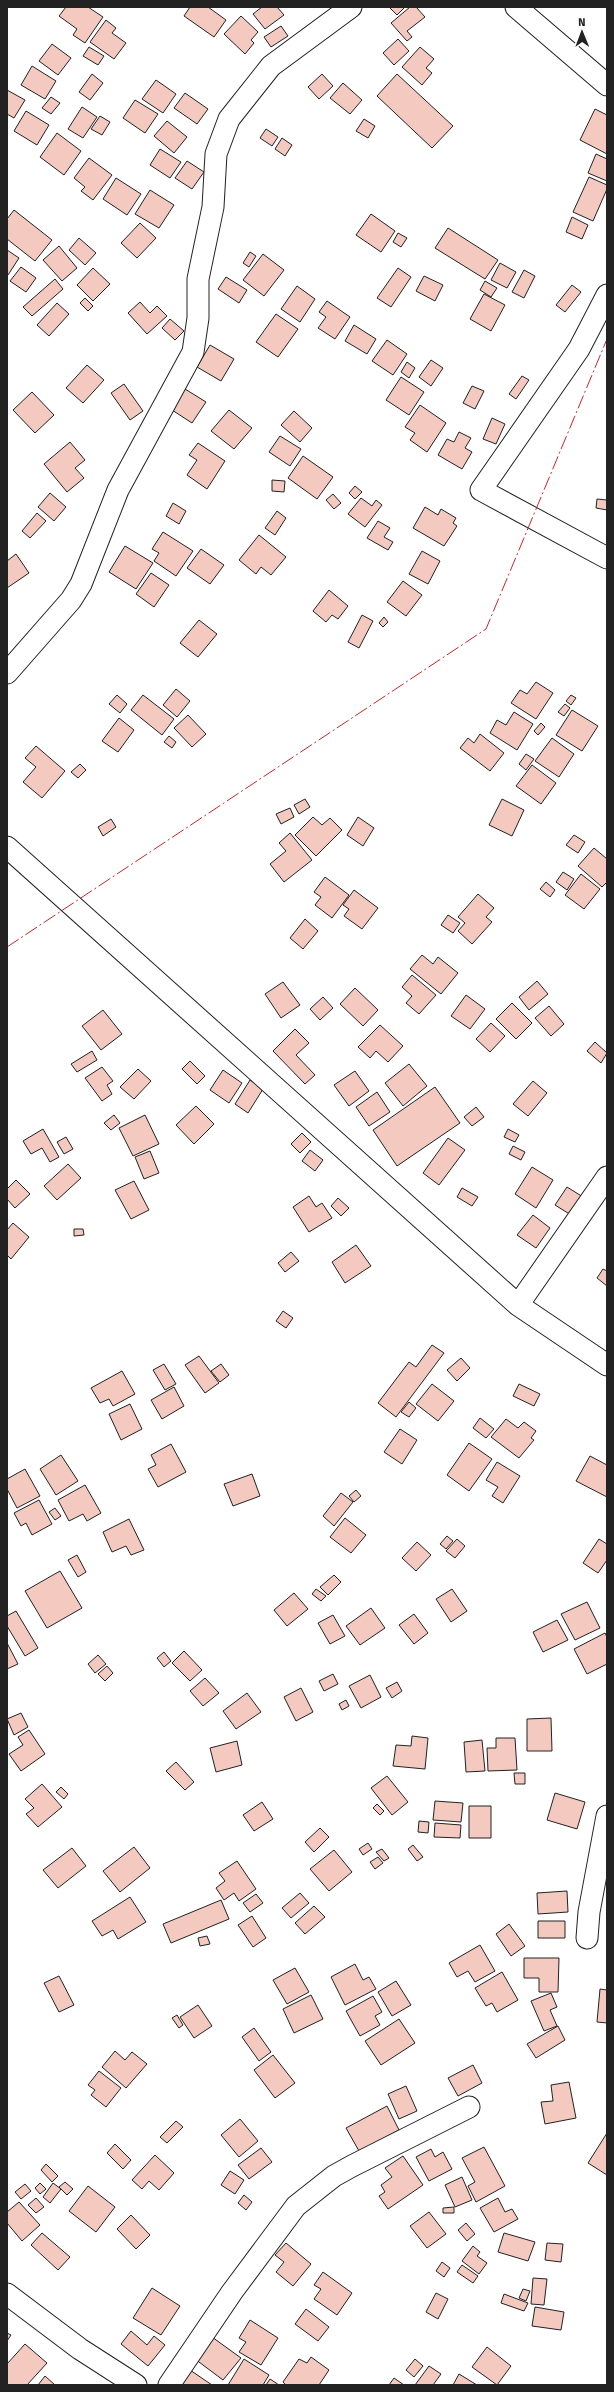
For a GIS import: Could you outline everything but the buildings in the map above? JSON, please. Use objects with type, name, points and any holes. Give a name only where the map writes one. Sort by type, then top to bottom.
[{"type":"street","points":[[10,661],[71,600],[81,584],[118,490],[193,352],[198,318],[198,279],[212,207],[216,154],[229,119],[270,66],[351,7]]},
{"type":"street","points":[[516,7],[607,85]]},
{"type":"street","points":[[607,295],[579,349],[481,490],[607,558]]},
{"type":"street","points":[[7,847],[518,1305],[607,1365]]},
{"type":"street","points":[[518,1305],[607,1177]]},
{"type":"street","points":[[587,1938],[589,1912],[607,1816]]},
{"type":"street","points":[[169,2385],[232,2292],[296,2206],[334,2176],[469,2107]]},
{"type":"street","points":[[7,2294],[80,2349],[134,2385]]},
{"type":"power","points":[[7,947],[486,629],[607,339]]}]
